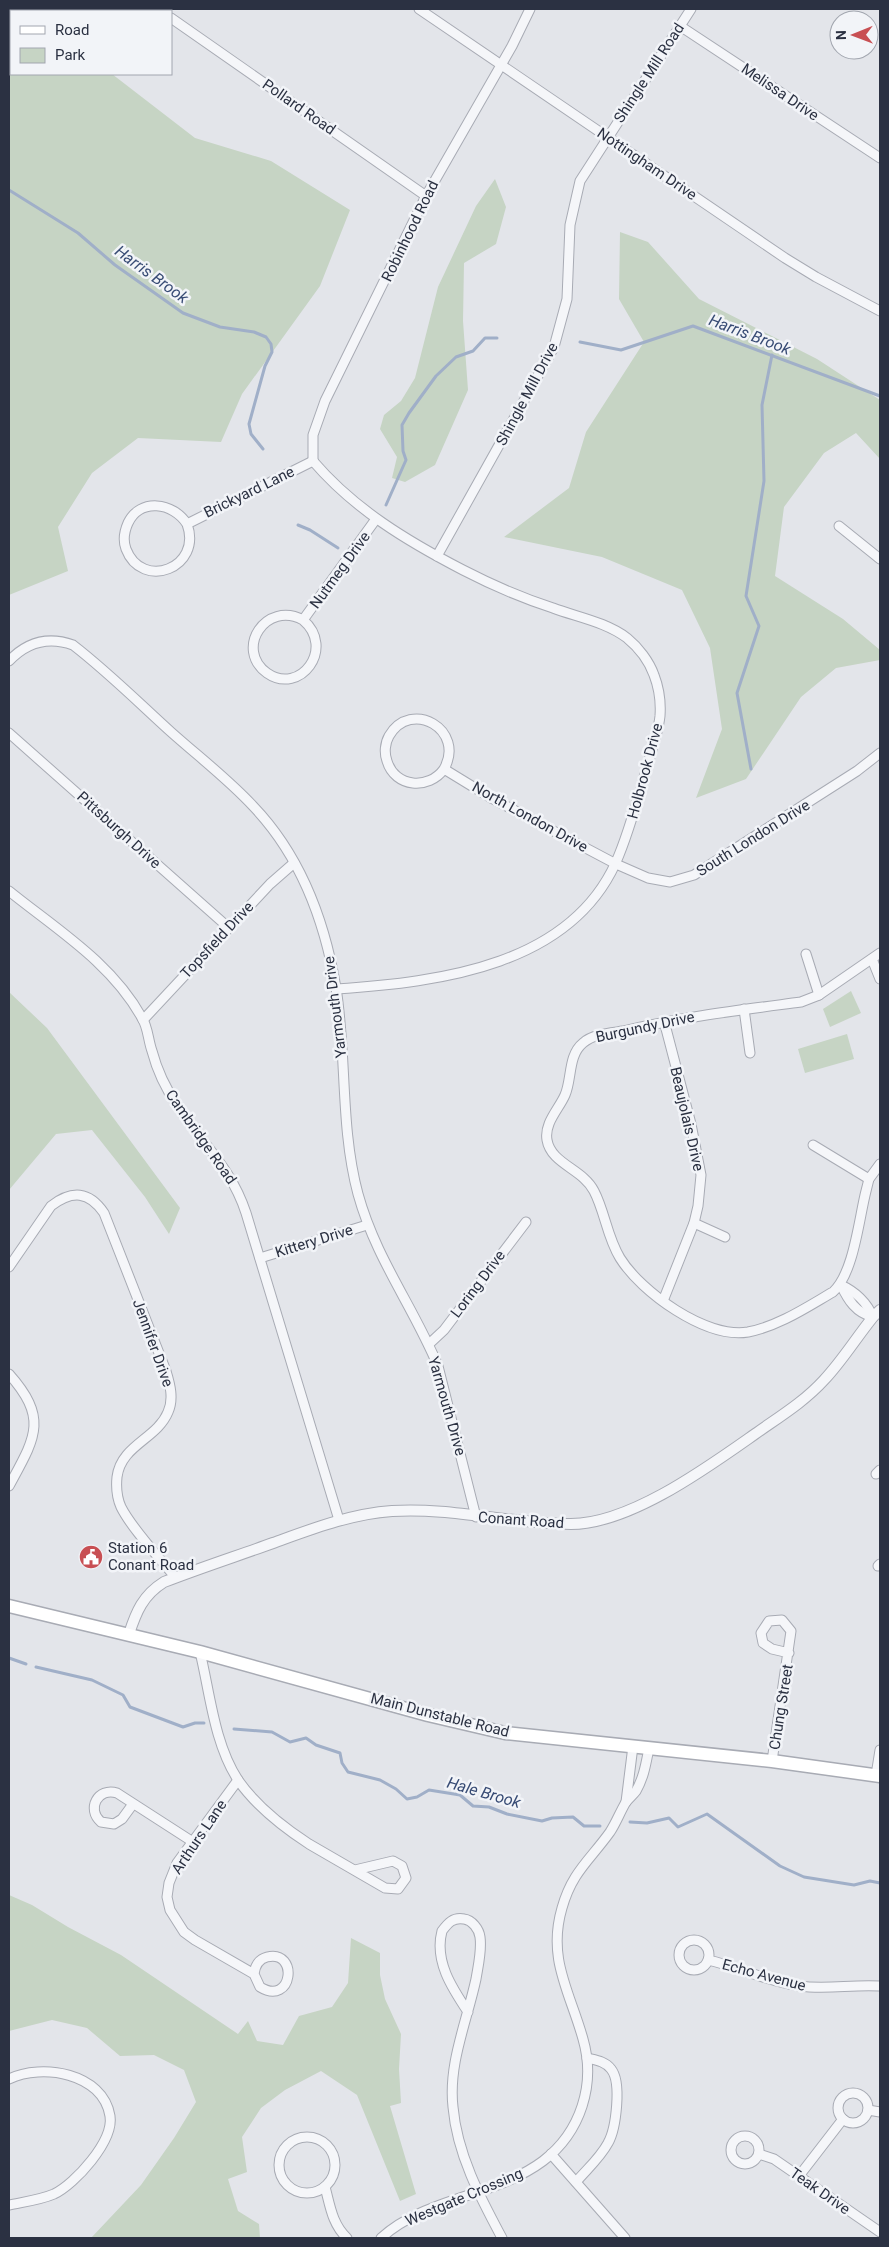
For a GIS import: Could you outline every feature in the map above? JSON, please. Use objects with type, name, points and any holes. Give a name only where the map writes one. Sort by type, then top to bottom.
[{"type":"main road","name":"Main Dunstable Road","points":[[9,1606],[200,1652],[470,1726],[539,1737],[772,1761],[878,1776]]},
{"type":"street","name":"Nottingham Drive","points":[[419,9],[786,258],[816,277],[880,311]]},
{"type":"street","name":"Robinhood Road","points":[[312,461],[313,435],[324,402],[426,196],[530,9]]},
{"type":"street","name":"Shingle Mill Road","points":[[607,137],[691,9]]},
{"type":"street","name":"Pollard Road","points":[[172,19],[426,196]]},
{"type":"street","name":"Melissa Drive","points":[[680,26],[880,158]]},
{"type":"street","name":"Shingle Mill Drive","points":[[437,556],[554,347],[567,299],[570,225],[575,196],[584,174],[607,137]]},
{"type":"street","name":"Holbrook Drive","points":[[312,461],[346,495],[376,519],[437,556],[509,591],[613,629],[627,638],[643,654],[654,673],[660,695],[660,717],[636,806],[616,864],[600,892],[581,914],[547,938],[507,959],[464,972],[418,980],[336,989]]},
{"type":"street","name":"Brickyard Lane","points":[[186,524],[312,461]]},
{"type":"street","name":"Brickyard Lane","points":[[157,505],[167,507],[176,512],[186,524],[190,540],[188,551],[182,560],[173,567],[162,571],[151,571],[136,564],[129,555],[124,540],[126,529],[133,516],[142,509],[157,505]]},
{"type":"street","name":"Nutmeg Drive","points":[[303,620],[376,519]]},
{"type":"street","points":[[839,526],[880,559]]},
{"type":"street","name":"Nutmeg Drive","points":[[278,616],[294,616],[303,620],[316,637],[316,653],[313,663],[302,674],[292,678],[281,678],[267,672],[260,665],[254,651],[254,640],[258,630],[269,620],[278,616]]},
{"type":"street","name":"Yarmouth Drive","points":[[9,661],[22,649],[41,641],[52,640],[73,645],[243,795],[270,826],[294,863],[306,886],[324,932],[336,989],[348,1134],[356,1183],[367,1225],[390,1275],[429,1344],[444,1387],[476,1517]]},
{"type":"street","points":[[421,719],[435,724],[442,731],[449,745],[448,760],[444,769],[432,780],[421,784],[410,783],[400,779],[392,771],[385,756],[390,734],[397,726],[411,720],[421,719]]},
{"type":"street","name":"Pittsburgh Drive","points":[[9,733],[229,928]]},
{"type":"street","name":"South London Drive","points":[[616,864],[662,882],[679,881],[694,875],[843,781],[880,753]]},
{"type":"street","name":"North London Drive","points":[[444,769],[493,799],[616,864]]},
{"type":"street","name":"Topsfield Drive","points":[[144,1020],[270,884],[294,863]]},
{"type":"street","name":"Cambridge Road","points":[[9,891],[105,969],[127,994],[144,1020],[156,1065],[167,1090],[178,1107],[219,1158],[236,1185],[340,1520]]},
{"type":"street","name":"Burgundy Drive","points":[[841,1285],[833,1292],[787,1317],[747,1332],[713,1328],[682,1314],[639,1282],[625,1265],[610,1239],[592,1187],[584,1177],[551,1151],[546,1137],[553,1115],[566,1094],[574,1057],[583,1042],[592,1038],[664,1021],[801,1002],[818,995],[880,953]]},
{"type":"street","points":[[806,954],[818,995]]},
{"type":"street","points":[[872,959],[880,978]]},
{"type":"street","points":[[744,1009],[750,1053]]},
{"type":"street","name":"Beaujolais Drive","points":[[663,1301],[694,1223],[700,1191],[700,1162],[664,1021]]},
{"type":"street","points":[[813,1144],[870,1179]]},
{"type":"street","points":[[877,1315],[854,1291],[841,1285],[849,1268],[870,1179],[880,1164]]},
{"type":"street","name":"Jennifer Drive","points":[[9,1267],[51,1206],[58,1200],[74,1194],[91,1198],[104,1213],[166,1371],[171,1393],[168,1413],[162,1422],[130,1450],[120,1466],[116,1484],[117,1495],[127,1517],[175,1577]]},
{"type":"street","name":"Loring Drive","points":[[429,1344],[444,1330],[526,1222]]},
{"type":"street","points":[[694,1223],[725,1237]]},
{"type":"street","name":"Kittery Drive","points":[[260,1258],[367,1225]]},
{"type":"street","name":"Conant Road","points":[[129,1634],[136,1614],[146,1596],[154,1588],[175,1577],[340,1520],[391,1511],[424,1511],[506,1520],[583,1523],[627,1510],[658,1496],[716,1462],[799,1404],[824,1380],[877,1315]]},
{"type":"street","points":[[9,1374],[26,1394],[34,1412],[29,1446],[9,1486]]},
{"type":"street","points":[[200,1652],[223,1745],[238,1780],[258,1803],[290,1831],[355,1870],[389,1890],[402,1886],[406,1878],[402,1866],[394,1861],[355,1870]]},
{"type":"street","name":"Chung Street","points":[[772,1761],[789,1653]]},
{"type":"street","name":"Westgate Crossing","points":[[626,1802],[633,1746]]},
{"type":"street","name":"Westgate Crossing","points":[[380,2238],[406,2220],[522,2174],[551,2154],[562,2142],[579,2116],[587,2084],[587,2058],[584,2041],[558,1963],[559,1922],[562,1908],[577,1873],[609,1833],[626,1802],[640,1783],[649,1748]]},
{"type":"street","points":[[878,1776],[880,1750]]},
{"type":"street","name":"Arthurs Lane","points":[[238,1780],[177,1863],[168,1883],[167,1897],[170,1910],[184,1932],[254,1974]]},
{"type":"street","points":[[134,1804],[122,1819],[114,1824],[101,1822],[94,1811],[96,1798],[108,1792],[117,1793],[193,1842]]},
{"type":"street","points":[[468,2012],[448,1981],[440,1949],[442,1931],[452,1920],[460,1918],[467,1919],[473,1923],[480,1937],[478,1966],[468,2012],[455,2064],[452,2106],[464,2158],[478,2192],[502,2238]]},
{"type":"street","name":"Echo Avenue","points":[[708,1960],[798,1986],[819,1988],[854,1985],[880,1986]]},
{"type":"street","points":[[576,2182],[608,2143],[614,2130],[616,2115],[615,2075],[610,2067],[601,2061],[587,2058]]},
{"type":"street","points":[[9,2079],[18,2075],[41,2071],[65,2073],[75,2077],[102,2096],[107,2106],[110,2126],[95,2156],[65,2188],[46,2197],[9,2204]]},
{"type":"street","points":[[855,2093],[862,2096],[868,2110],[865,2116],[858,2122],[849,2122],[843,2119],[839,2113],[838,2105],[841,2098],[847,2094],[855,2093]]},
{"type":"street","points":[[868,2110],[880,2112]]},
{"type":"street","points":[[799,2176],[843,2119]]},
{"type":"street","points":[[302,2137],[312,2138],[321,2141],[328,2147],[334,2159],[335,2169],[332,2178],[325,2187],[314,2192],[305,2193],[296,2191],[285,2183],[280,2171],[279,2162],[282,2153],[290,2143],[302,2137]]},
{"type":"street","points":[[551,2154],[625,2238]]},
{"type":"street","name":"Teak Drive","points":[[759,2154],[769,2156],[880,2232]]},
{"type":"street","points":[[325,2187],[334,2220],[341,2233],[347,2238]]},
{"type":"green space","points":[[9,9],[34,9],[10,10],[10,75],[113,75],[195,138],[271,161],[350,210],[320,286],[242,394],[221,442],[138,438],[92,473],[58,527],[68,571],[9,595]]},
{"type":"green space","points":[[495,179],[506,207],[496,244],[464,263],[463,321],[468,390],[435,465],[405,482],[392,478],[397,457],[380,429],[384,415],[401,401],[415,378],[438,287],[476,206]]},
{"type":"green space","points":[[620,232],[648,242],[699,299],[817,359],[880,400],[880,459],[856,433],[824,453],[784,507],[775,576],[843,619],[880,650],[880,660],[836,668],[801,697],[746,779],[696,798],[722,729],[710,648],[682,590],[602,557],[504,537],[569,488],[586,432],[644,342],[619,299]]},
{"type":"green space","points":[[851,991],[861,1013],[830,1027],[823,1009]]},
{"type":"green space","points":[[9,992],[47,1028],[180,1208],[169,1234],[145,1197],[92,1130],[56,1134],[9,1190]]},
{"type":"green space","points":[[847,1034],[854,1059],[805,1073],[798,1049]]},
{"type":"green space","points":[[9,1895],[32,1905],[68,1927],[121,1955],[238,2034],[248,2021],[257,2041],[283,2045],[299,2016],[332,2007],[348,1983],[351,1938],[380,1953],[380,1975],[385,1999],[401,2034],[399,2069],[401,2103],[390,2106],[416,2194],[400,2201],[357,2095],[321,2071],[285,2090],[261,2108],[242,2137],[247,2172],[228,2179],[238,2211],[259,2224],[260,2238],[91,2238],[141,2185],[174,2138],[196,2102],[184,2070],[154,2055],[120,2056],[87,2028],[52,2020],[9,2031]]},
{"type":"waterway","name":"Harris Brook","points":[[9,190],[78,233],[115,265],[183,313],[220,327],[254,332],[266,337],[271,344],[272,352],[265,366],[249,424],[251,434],[263,449]]},
{"type":"waterway","name":"Harris Brook","points":[[580,342],[621,350],[693,326],[880,396]]},
{"type":"waterway","name":"Harris Brook","points":[[386,505],[406,460],[403,451],[402,425],[409,413],[436,376],[456,357],[473,351],[485,338],[497,338]]},
{"type":"waterway","points":[[751,769],[737,693],[759,626],[746,596],[764,481],[762,405],[772,355]]},
{"type":"waterway","name":"Harris Brook","points":[[298,525],[310,530],[338,548]]},
{"type":"waterway","name":"Hale Brook","points":[[9,1658],[26,1664]]},
{"type":"waterway","name":"Hale Brook","points":[[36,1667],[92,1680],[123,1695],[130,1707],[183,1727],[195,1723],[204,1723]]},
{"type":"waterway","name":"Hale Brook","points":[[234,1729],[272,1732],[290,1742],[306,1738],[316,1745],[340,1753],[342,1763],[348,1772],[380,1780],[396,1789],[407,1799],[417,1797],[429,1790],[460,1795],[473,1806],[489,1807],[507,1814],[542,1821],[552,1818],[573,1817],[584,1826],[600,1826]]},
{"type":"waterway","name":"Hale Brook","points":[[630,1822],[647,1823],[669,1818],[678,1827],[707,1814],[780,1866],[804,1877],[854,1885],[870,1881],[880,1883]]},
{"type":"place","name":"Station 6 Conant Road","points":[[91,1557]]}]
